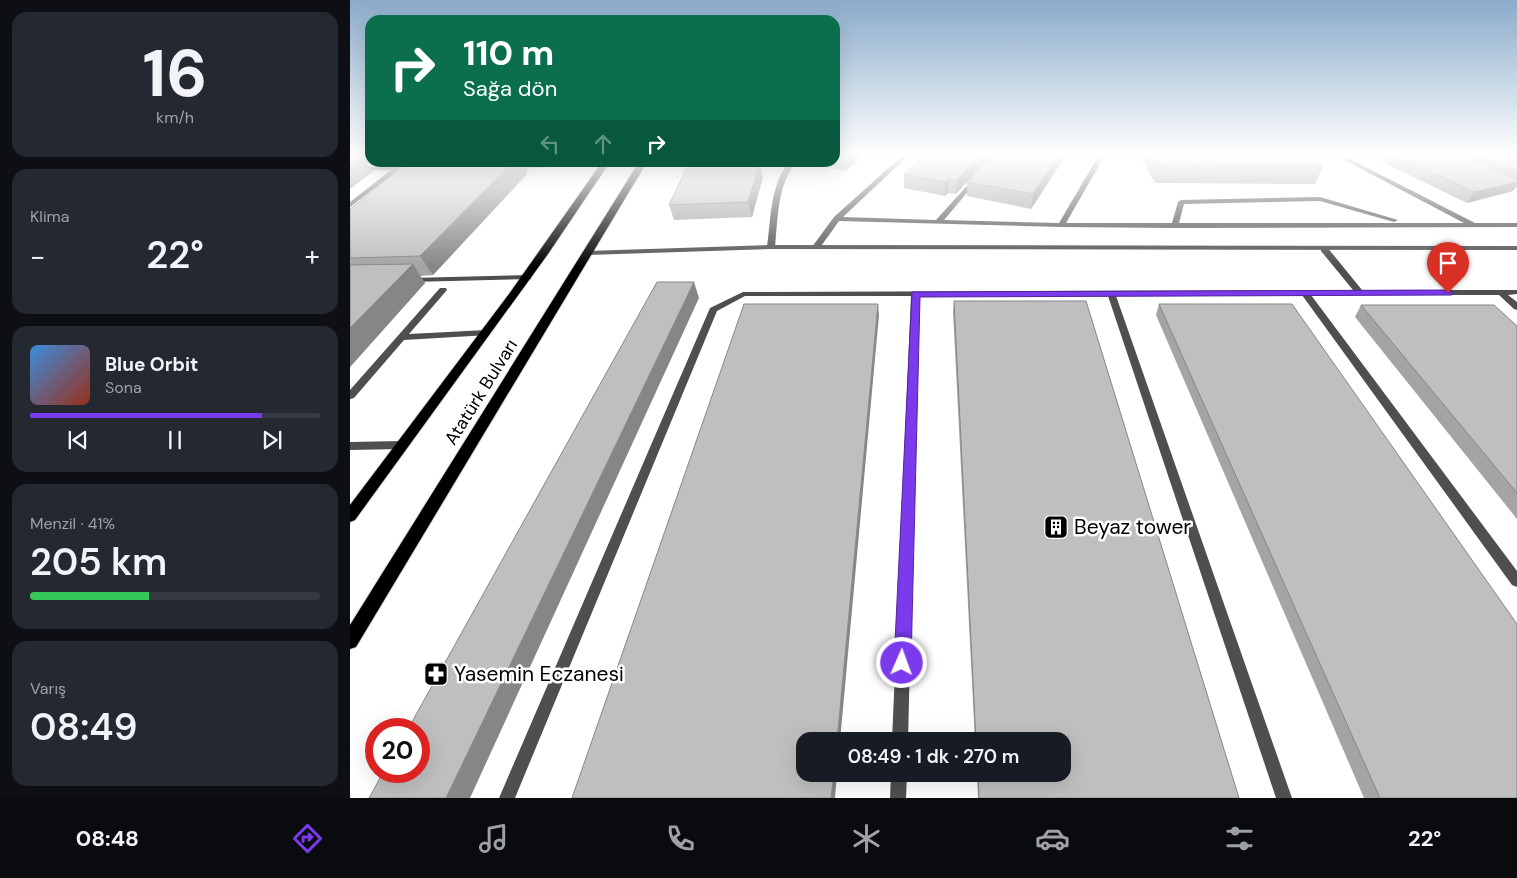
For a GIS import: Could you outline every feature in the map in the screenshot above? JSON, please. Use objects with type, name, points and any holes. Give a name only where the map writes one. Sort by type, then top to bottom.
[{"type":"main road","name":"Atatürk Bulvarı","points":[[350,516],[401,445],[528,277],[586,192]]},
{"type":"main road","name":"Atatürk Bulvarı","points":[[350,642],[624,192]]},
{"type":"street","points":[[350,205],[367,192]]},
{"type":"street","points":[[771,247],[779,192]]},
{"type":"street","points":[[816,247],[837,219],[866,192]]},
{"type":"street","points":[[938,222],[964,192]]},
{"type":"street","points":[[1062,226],[1081,192]]},
{"type":"street","points":[[1411,192],[1475,225]]},
{"type":"street","points":[[1175,226],[1182,202],[1320,199],[1407,224]]},
{"type":"street","points":[[837,219],[1062,226],[1517,225]]},
{"type":"street","points":[[587,253],[771,247],[1517,248]]},
{"type":"street","points":[[1324,249],[1360,293]]},
{"type":"street","points":[[400,280],[528,277]]},
{"type":"street","points":[[350,396],[443,290]]},
{"type":"street","points":[[1501,292],[1517,307]]},
{"type":"street","points":[[507,798],[713,310],[744,294],[1517,292]]},
{"type":"street","points":[[1111,293],[1284,798]]},
{"type":"street","points":[[1305,293],[1517,581]]},
{"type":"street","points":[[900,732],[915,294]]},
{"type":"street","points":[[402,337],[486,332]]},
{"type":"street","points":[[350,446],[401,445]]},
{"type":"street","points":[[898,798],[899,782]]},
{"type":"building","points":[[371,192],[483,192],[420,256],[350,258],[350,209]]},
{"type":"building","points":[[675,192],[751,192],[748,202],[669,205]]},
{"type":"building","points":[[413,264],[350,328],[350,265]]},
{"type":"building","points":[[657,282],[694,282],[446,798],[369,798],[377,783],[430,783],[430,718],[414,718]]},
{"type":"building","name":"Beyaz tower","points":[[954,301],[1086,301],[1239,798],[979,798],[978,782],[1071,782],[1071,732],[976,732]]},
{"type":"building","points":[[744,304],[878,304],[838,732],[796,732],[796,782],[833,782],[831,798],[572,798]]},
{"type":"building","points":[[1159,304],[1292,304],[1517,624],[1517,798],[1380,798]]},
{"type":"building","points":[[1361,305],[1494,305],[1517,326],[1517,493]]},
{"type":"place","name":"Beyaz tower","points":[[1056,527]]},
{"type":"place","name":"Yasemin Eczanesi","points":[[436,674]]},
{"type":"route","points":[[902,663],[915,294],[1448,293]]}]
